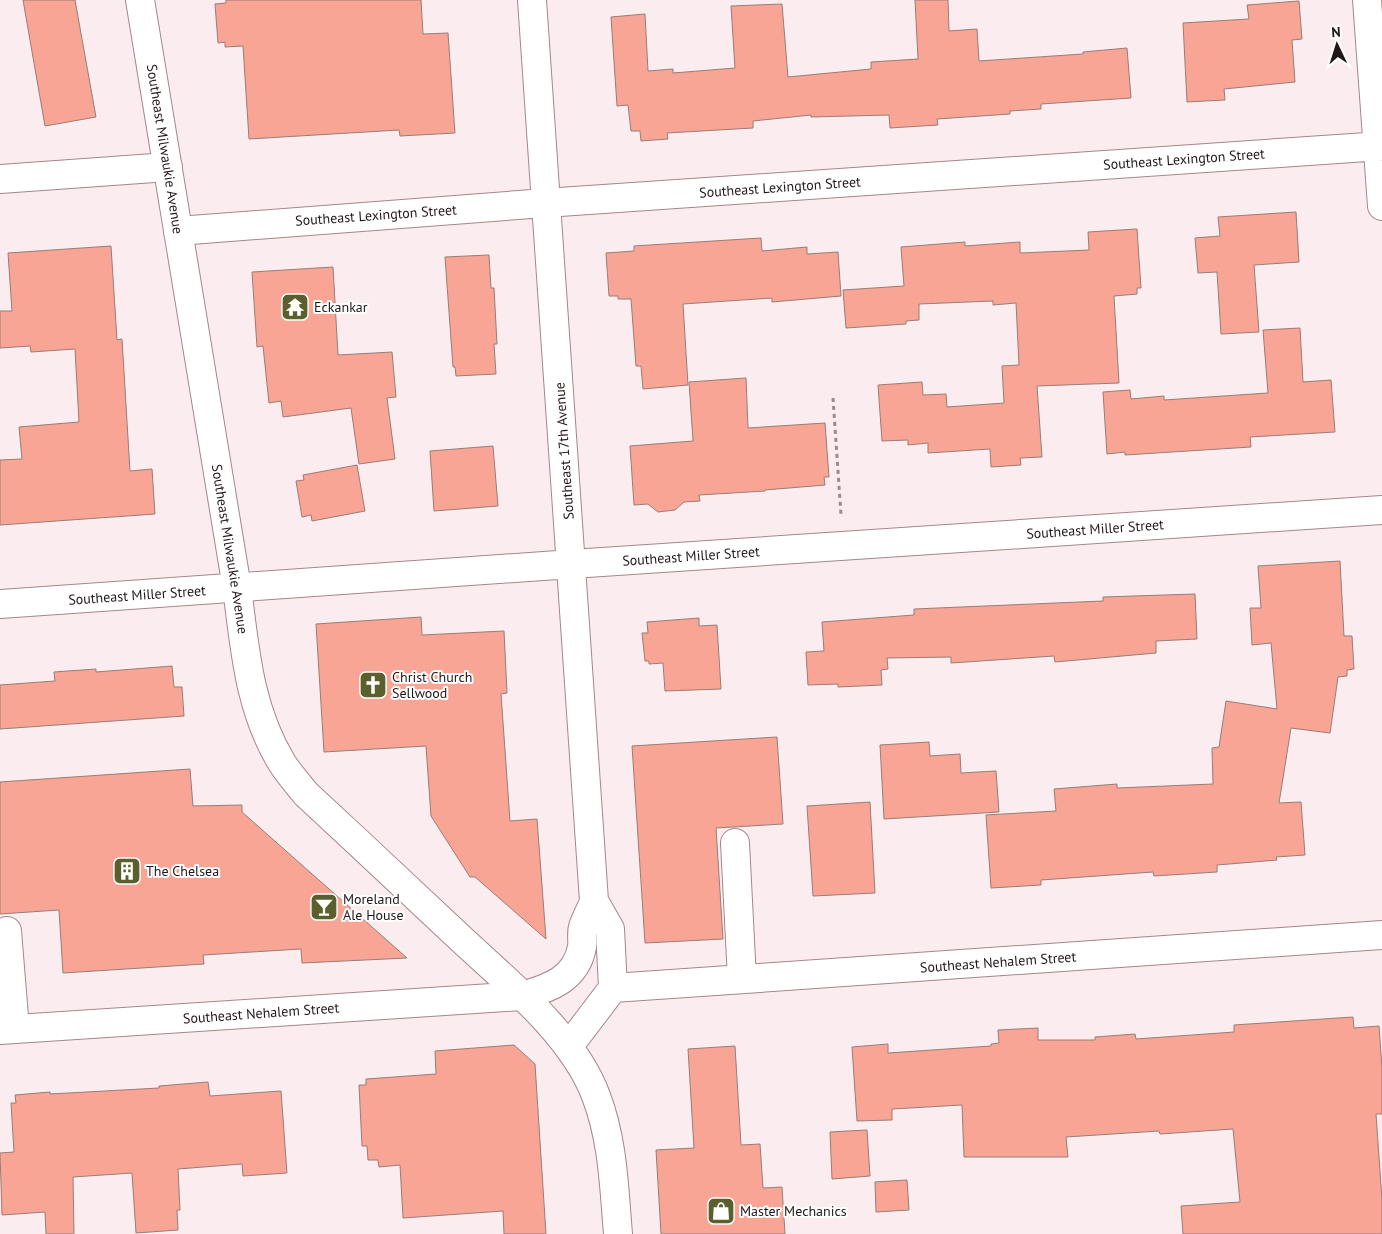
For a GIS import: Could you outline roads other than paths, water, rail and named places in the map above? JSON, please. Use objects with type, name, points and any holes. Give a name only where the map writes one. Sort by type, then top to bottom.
[{"type":"street","name":"Southeast Milwaukie Avenue","points":[[140,0],[237,588],[250,678],[257,710],[269,739],[283,765],[306,794],[522,996]]},
{"type":"street","name":"Southeast 17th Avenue","points":[[522,996],[545,989],[575,968],[582,947],[583,929],[594,902],[532,0]]},
{"type":"street","points":[[1367,0],[1380,146],[1382,206]]},
{"type":"street","name":"Southeast Lexington Street","points":[[178,231],[546,203],[1380,146]]},
{"type":"street","points":[[0,179],[168,167]]},
{"type":"street","name":"Southeast Miller Street","points":[[0,604],[1382,510]]},
{"type":"street","points":[[735,843],[742,979]]},
{"type":"street","name":"Southeast 17th Avenue","points":[[594,902],[610,929],[614,988]]},
{"type":"street","points":[[6,931],[8,1030]]},
{"type":"street","name":"Southeast Nehalem Street","points":[[614,988],[1382,935]]},
{"type":"street","points":[[569,1046],[614,988]]},
{"type":"street","points":[[522,996],[569,1046],[596,1095],[608,1136],[613,1169],[618,1234]]},
{"type":"street","name":"Southeast Nehalem Street","points":[[8,1030],[522,996]]},
{"type":"place","name":"Eckankar","points":[[295,307]]},
{"type":"place","name":"Christ Church Sellwood","points":[[373,685]]},
{"type":"place","name":"The Chelsea","points":[[127,871]]},
{"type":"place","name":"Moreland Ale House","points":[[324,907]]},
{"type":"place","name":"Master Mechanics","points":[[721,1211]]}]
